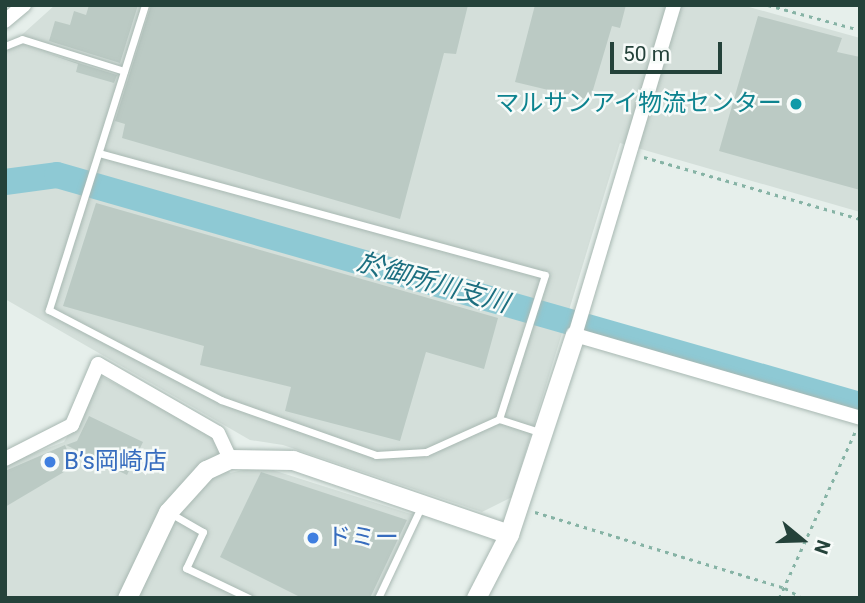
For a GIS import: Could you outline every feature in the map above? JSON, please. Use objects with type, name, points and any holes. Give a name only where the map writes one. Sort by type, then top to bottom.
[{"type":"street","points":[[5,21],[24,5]]},
{"type":"street","points":[[476,598],[509,534],[575,335],[674,5]]},
{"type":"street","points":[[575,335],[860,420]]},
{"type":"street","points":[[5,459],[72,425],[98,364],[218,433],[230,459]]},
{"type":"street","points":[[127,598],[168,512],[206,470],[230,459],[293,460],[509,534]]},
{"type":"lane","points":[[145,5],[49,310],[221,400],[376,455],[426,452],[499,419],[542,433]]},
{"type":"lane","points":[[5,46],[22,39],[124,71]]},
{"type":"lane","points":[[99,153],[545,275],[499,419]]},
{"type":"lane","points":[[378,598],[423,504]]},
{"type":"lane","points":[[168,512],[202,532],[186,568],[249,598]]},
{"type":"path","points":[[768,5],[860,30]]},
{"type":"path","points":[[630,153],[860,219]]},
{"type":"path","points":[[779,598],[860,420]]},
{"type":"path","points":[[518,507],[785,588],[802,598]]},
{"type":"shaded area","points":[[55,5],[742,5],[860,38],[860,212],[620,143],[512,497],[482,512],[283,445],[250,440],[5,299],[5,50]]},
{"type":"shaded area","points":[[101,376],[215,436],[230,473],[260,466],[414,515],[374,598],[5,598],[5,464],[64,442]]},
{"type":"building","points":[[89,5],[138,5],[120,63],[49,41],[55,21],[70,25],[74,11],[86,15]]},
{"type":"building","points":[[151,5],[468,5],[456,54],[444,53],[400,219],[122,138],[125,124],[115,121]]},
{"type":"building","points":[[535,5],[626,5],[620,28],[612,26],[590,100],[515,82]]},
{"type":"building","name":"マルサンアイ物流センター","points":[[758,16],[842,38],[837,52],[860,57],[860,190],[719,151]]},
{"type":"building","points":[[46,53],[117,75],[114,83],[76,72],[78,64]]},
{"type":"building","points":[[96,203],[498,318],[484,369],[426,352],[400,441],[285,411],[291,387],[200,365],[204,346],[63,306]]},
{"type":"building","points":[[89,416],[143,442],[127,475],[66,445],[77,441]]},
{"type":"building","points":[[65,445],[74,466],[5,507],[5,471]]},
{"type":"building","name":"ドミー","points":[[261,472],[407,520],[370,598],[302,598],[220,557]]},
{"type":"waterway","name":"於御所川支川","points":[[5,182],[57,175],[860,405]]},
{"type":"place","name":"マルサンアイ物流センター","points":[[796,104]]},
{"type":"place","name":"B’s岡崎店","points":[[50,462]]},
{"type":"place","name":"ドミー","points":[[313,538]]}]
